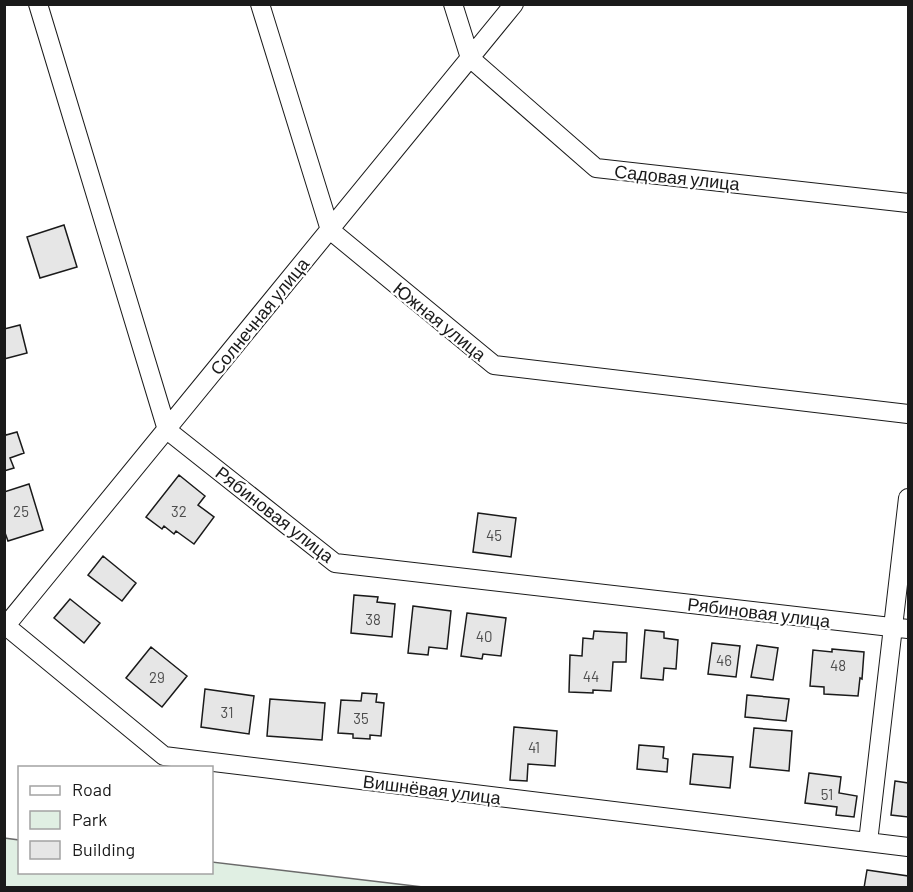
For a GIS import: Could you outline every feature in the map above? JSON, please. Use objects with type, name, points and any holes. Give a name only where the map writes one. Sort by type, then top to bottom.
[{"type":"street","points":[[38,4],[167,430]]},
{"type":"street","points":[[260,4],[330,230]]},
{"type":"street","points":[[453,4],[470,58]]},
{"type":"street","name":"Солнечная улица","points":[[5,625],[514,4]]},
{"type":"street","name":"Садовая улица","points":[[470,58],[596,168],[909,202]]},
{"type":"street","name":"Южная улица","points":[[330,230],[494,365],[909,414]]},
{"type":"street","name":"Рябиновая улица","points":[[167,430],[335,563],[901,628]]},
{"type":"street","points":[[868,842],[901,628],[909,498]]},
{"type":"street","name":"Вишнёвая улица","points":[[5,625],[164,756],[909,847]]},
{"type":"green space","points":[[4,838],[18,840],[18,874],[213,874],[213,862],[423,887],[5,887]]},
{"type":"building","points":[[64,225],[77,267],[40,278],[27,237]]},
{"type":"building","points":[[20,325],[27,353],[4,359],[4,329]]},
{"type":"building","points":[[4,431],[6,435],[17,432],[24,453],[10,458],[14,468],[4,471]]},
{"type":"building","points":[[179,475],[205,496],[198,505],[214,517],[194,544],[176,531],[174,534],[164,526],[162,529],[146,517]]},
{"type":"building","points":[[29,484],[43,530],[8,541],[4,530],[4,492]]},
{"type":"building","points":[[478,513],[516,518],[511,557],[473,552]]},
{"type":"building","points":[[103,556],[136,583],[122,601],[88,575]]},
{"type":"building","points":[[354,595],[378,597],[377,602],[395,604],[392,637],[351,633]]},
{"type":"building","points":[[70,599],[100,623],[84,643],[54,618]]},
{"type":"building","points":[[413,606],[451,611],[447,649],[429,647],[428,655],[408,653]]},
{"type":"building","points":[[467,613],[506,618],[501,656],[483,654],[482,659],[461,656]]},
{"type":"building","points":[[645,630],[664,632],[664,638],[678,640],[676,669],[664,668],[663,680],[641,678]]},
{"type":"building","points":[[594,631],[627,633],[626,662],[613,662],[611,691],[569,692],[570,655],[582,656],[583,638],[593,639]]},
{"type":"building","points":[[712,643],[740,646],[736,677],[708,674]]},
{"type":"building","points":[[757,645],[778,648],[773,680],[751,677]]},
{"type":"building","points":[[151,647],[187,676],[162,707],[126,678]]},
{"type":"building","points":[[832,649],[864,652],[858,696],[824,694],[824,687],[810,686],[813,650],[832,652]]},
{"type":"building","points":[[205,689],[254,696],[249,734],[201,727]]},
{"type":"building","points":[[362,693],[377,694],[376,702],[384,703],[381,736],[370,735],[370,739],[353,738],[353,734],[338,733],[341,700],[361,701]]},
{"type":"building","points":[[747,695],[789,699],[786,721],[745,717]]},
{"type":"building","points":[[270,699],[325,703],[322,740],[267,736]]},
{"type":"building","points":[[514,727],[557,731],[555,766],[528,764],[527,781],[510,780]]},
{"type":"building","points":[[754,728],[792,731],[789,771],[750,767]]},
{"type":"building","points":[[639,745],[664,747],[663,758],[668,759],[667,772],[637,769]]},
{"type":"building","points":[[693,754],[733,757],[730,788],[690,784]]},
{"type":"building","points":[[809,773],[841,777],[839,793],[857,796],[854,817],[836,815],[837,807],[805,803]]},
{"type":"building","points":[[895,781],[908,783],[908,817],[891,815]]},
{"type":"building","points":[[867,870],[908,876],[908,888],[864,888]]}]
